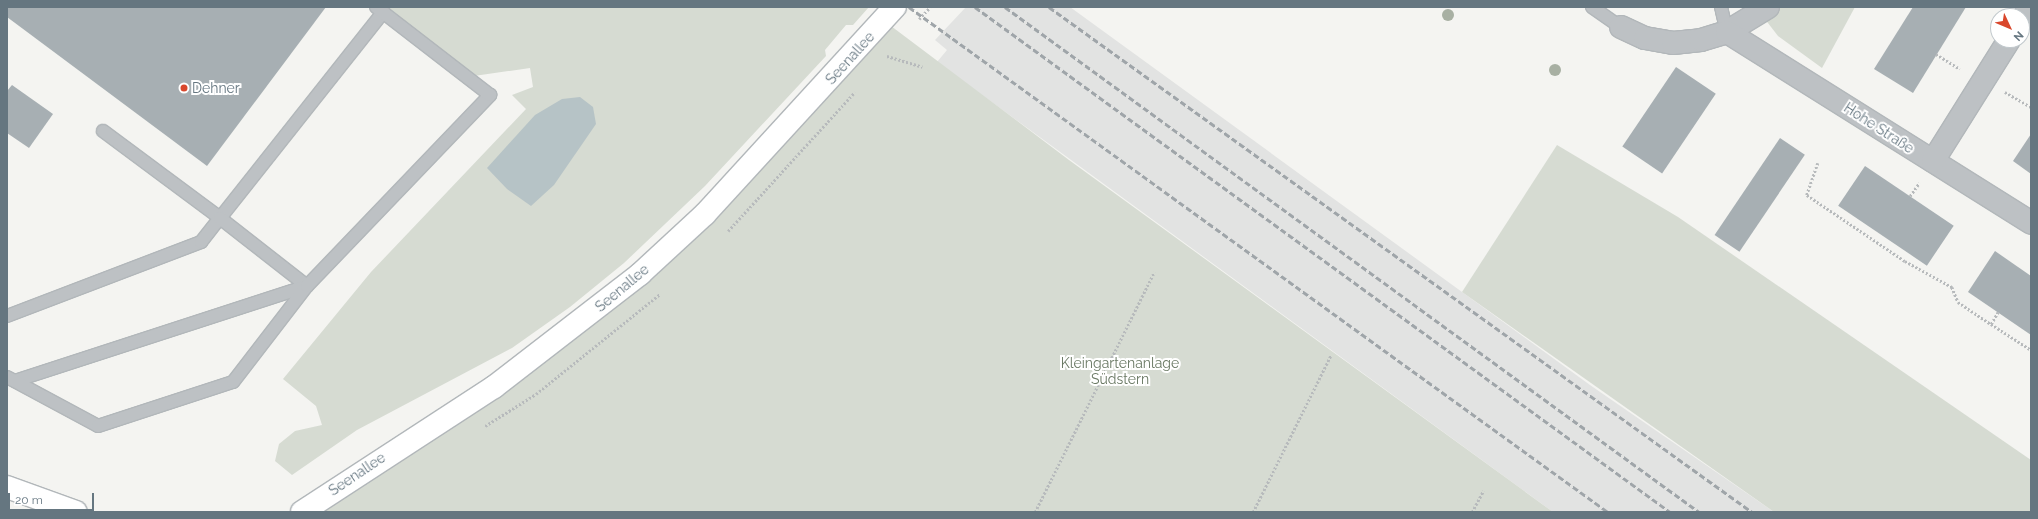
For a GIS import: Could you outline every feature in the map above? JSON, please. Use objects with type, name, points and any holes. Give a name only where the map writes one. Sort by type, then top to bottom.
[{"type":"main road","name":"Seenallee","points":[[302,512],[494,387],[640,274],[705,214],[895,7]]},
{"type":"main road","points":[[7,487],[76,512]]},
{"type":"main road","points":[[7,492],[35,512]]},
{"type":"street","points":[[1621,27],[1645,38],[1673,43],[1701,40],[1727,32],[1768,7]]},
{"type":"street","name":"Hohe Straße","points":[[1727,32],[1928,169],[2031,223]]},
{"type":"street","points":[[1928,169],[2004,48]]},
{"type":"lane","points":[[1592,7],[1621,27]]},
{"type":"lane","points":[[1721,7],[1727,32]]},
{"type":"lane","points":[[7,316],[201,242],[380,10],[490,95],[307,286],[233,382],[98,426],[11,379]]},
{"type":"lane","points":[[103,131],[220,218],[307,286]]},
{"type":"lane","points":[[11,379],[307,286]]},
{"type":"path","points":[[1936,54],[1968,73]]},
{"type":"path","points":[[887,56],[922,67]]},
{"type":"path","points":[[1999,89],[2031,107]]},
{"type":"path","points":[[1818,163],[1807,195],[1905,261],[1952,287],[1958,302],[2031,350]]},
{"type":"path","points":[[1910,196],[1928,169]]},
{"type":"path","points":[[1035,512],[1154,272]]},
{"type":"path","points":[[1990,324],[1998,312]]},
{"type":"path","points":[[1253,512],[1331,355]]},
{"type":"path","points":[[1472,512],[1483,491]]},
{"type":"shaded area","points":[[966,7],[1070,7],[1590,385],[1774,512],[1553,512],[937,62],[947,50],[935,40]]},
{"type":"shaded area","points":[[580,97],[593,107],[596,124],[554,185],[531,206],[507,189],[487,168],[535,115],[562,99]]},
{"type":"green space","points":[[376,7],[869,7],[853,25],[846,25],[825,50],[826,56],[705,186],[624,263],[570,307],[512,348],[357,430],[292,475],[275,461],[279,444],[295,431],[322,425],[316,406],[283,379],[371,272],[526,109],[512,95],[533,87],[530,68],[467,77]]},
{"type":"green space","points":[[1768,7],[1855,7],[1822,68],[1778,36],[1761,14]]},
{"type":"green space","name":"Kleingartenanlage Südstern","points":[[883,20],[1069,160],[1553,512],[302,512],[640,274]]},
{"type":"green space","points":[[1557,145],[1678,217],[2031,460],[2031,512],[1774,512],[1462,292]]},
{"type":"building","name":"Dehner","points":[[7,7],[326,7],[207,166],[7,17]]},
{"type":"building","points":[[1913,7],[1966,7],[1913,93],[1874,69]]},
{"type":"building","points":[[1676,67],[1716,94],[1662,173],[1622,147]]},
{"type":"building","points":[[12,85],[53,114],[29,148],[7,133],[7,91]]},
{"type":"building","points":[[2031,134],[2031,174],[2013,161]]},
{"type":"building","points":[[1780,138],[1805,155],[1739,252],[1715,235]]},
{"type":"building","points":[[1865,166],[1954,226],[1927,266],[1838,206]]},
{"type":"building","points":[[1995,251],[2031,276],[2031,335],[1968,292]]},
{"type":"railway","points":[[909,7],[1608,512]]},
{"type":"railway","points":[[975,7],[1670,512]]},
{"type":"railway","points":[[1005,7],[1699,512]]},
{"type":"railway","points":[[1049,7],[1752,512]]},
{"type":"place","name":"Dehner","points":[[184,88]]}]
